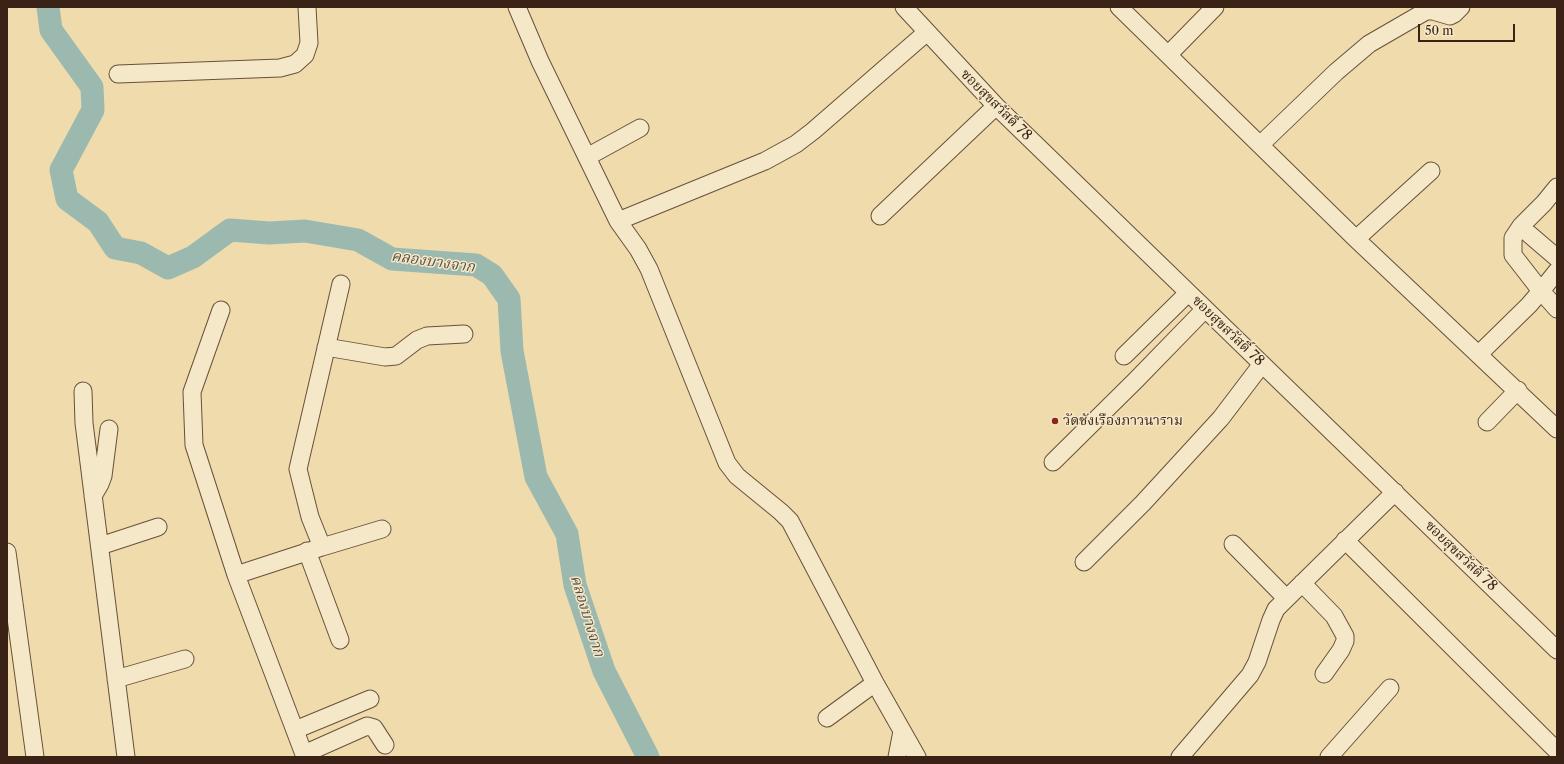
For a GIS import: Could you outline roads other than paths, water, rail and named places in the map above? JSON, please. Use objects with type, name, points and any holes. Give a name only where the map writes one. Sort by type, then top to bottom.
[{"type":"street","points":[[118,74],[280,68],[295,64],[305,55],[309,43],[307,7]]},
{"type":"street","points":[[517,7],[540,61],[618,221],[638,249],[649,269],[727,463],[737,476],[790,521],[875,683],[916,757]]},
{"type":"street","name":"ซอยสุขสวัสดิ์ 78","points":[[904,7],[996,106],[1557,650]]},
{"type":"street","points":[[1119,7],[1356,239],[1557,428]]},
{"type":"street","points":[[1168,55],[1214,7]]},
{"type":"street","points":[[1260,145],[1336,72],[1369,44],[1426,11],[1433,10],[1450,16],[1460,7]]},
{"type":"street","points":[[618,221],[765,161],[796,144],[927,32]]},
{"type":"street","points":[[880,216],[996,106]]},
{"type":"street","points":[[587,157],[640,128]]},
{"type":"street","points":[[1356,239],[1431,171]]},
{"type":"street","points":[[1557,187],[1544,203],[1521,226],[1513,238],[1513,255],[1557,309]]},
{"type":"street","points":[[1529,234],[1557,258]]},
{"type":"street","points":[[1479,354],[1529,305],[1557,271]]},
{"type":"street","points":[[340,640],[314,549],[310,517],[298,469],[342,284]]},
{"type":"street","points":[[1124,356],[1188,293]]},
{"type":"street","points":[[1053,462],[1136,380],[1205,308]]},
{"type":"street","points":[[221,310],[192,392],[194,446],[236,575],[304,756],[367,726],[374,728],[386,745]]},
{"type":"street","points":[[326,347],[386,357],[396,356],[417,340],[427,336],[464,334]]},
{"type":"street","points":[[1084,562],[1143,503],[1221,418],[1262,364]]},
{"type":"street","points":[[1487,422],[1518,390]]},
{"type":"street","points":[[83,391],[84,423],[126,757]]},
{"type":"street","points":[[93,496],[103,476],[109,429]]},
{"type":"street","points":[[1180,757],[1250,676],[1257,662],[1276,609],[1395,492]]},
{"type":"street","points":[[100,546],[158,527]]},
{"type":"street","points":[[236,575],[314,549],[382,529]]},
{"type":"street","points":[[1345,540],[1557,751]]},
{"type":"street","points":[[1233,544],[1286,598]]},
{"type":"street","points":[[7,552],[36,757]]},
{"type":"street","points":[[1302,583],[1334,616],[1345,636],[1345,641],[1341,650],[1324,674]]},
{"type":"street","points":[[116,680],[185,659]]},
{"type":"street","points":[[827,718],[875,683]]},
{"type":"street","points":[[1328,757],[1390,688]]},
{"type":"street","points":[[295,730],[370,700]]},
{"type":"street","points":[[897,757],[902,731]]},
{"type":"waterway","name":"คลองบางจาก","points":[[48,7],[51,30],[92,87],[93,110],[61,170],[67,199],[98,222],[115,248],[141,253],[168,268],[193,257],[230,230],[269,233],[305,231],[358,240],[392,259],[476,265],[492,275],[509,299],[512,351],[536,477],[567,534],[575,585],[604,671],[648,757]]},
{"type":"place","name":"วัดชังเรืองภาวนาราม","points":[[1055,421]]}]
